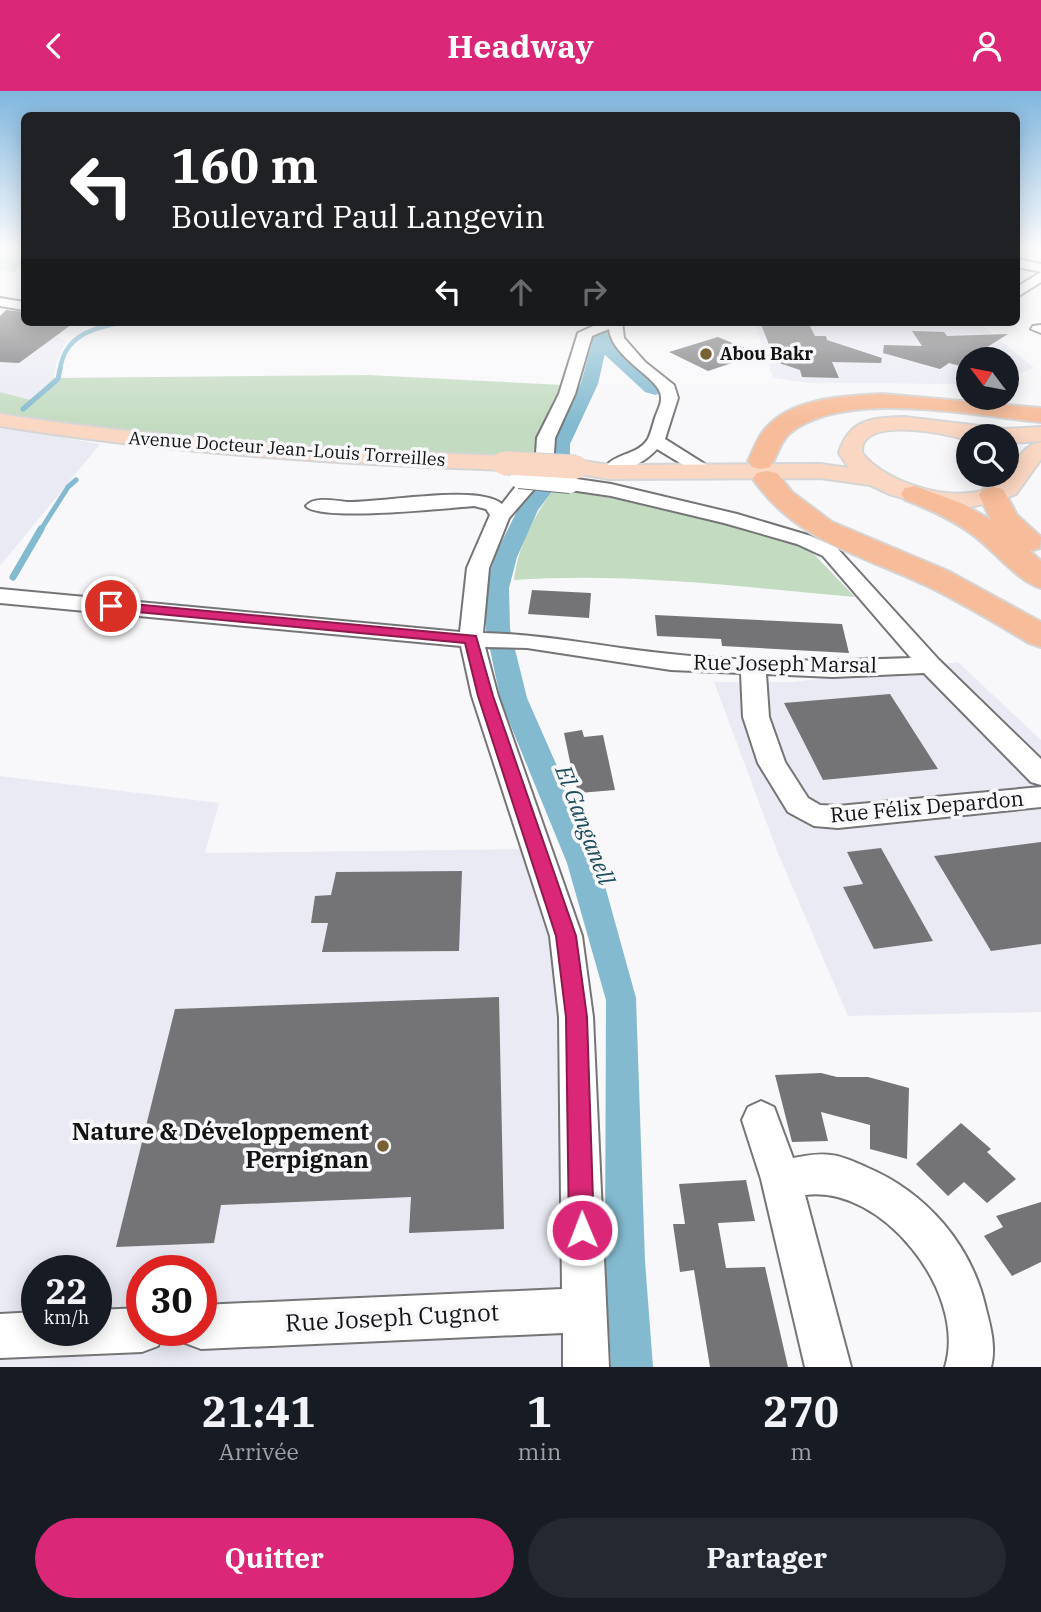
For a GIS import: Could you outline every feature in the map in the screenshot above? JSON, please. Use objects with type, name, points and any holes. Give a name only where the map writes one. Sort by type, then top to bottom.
[{"type":"highway","points":[[1041,415],[898,400],[837,404],[785,422],[764,445],[778,469],[777,495],[796,513],[816,525],[939,579],[1041,636]]},
{"type":"highway","points":[[915,494],[961,512],[985,527],[1041,578]]},
{"type":"highway","points":[[993,495],[1005,519],[1041,553]]},
{"type":"main road","name":"Avenue Docteur Jean-Louis Torreilles","points":[[0,420],[177,444],[419,460],[573,475],[778,469]]},
{"type":"main road","points":[[875,479],[854,462],[850,453],[852,441],[856,436],[880,425],[928,424],[956,430]]},
{"type":"main road","points":[[1019,435],[1041,434]]},
{"type":"main road","points":[[1019,473],[1034,451],[1041,449]]},
{"type":"main road","points":[[778,469],[850,453]]},
{"type":"main road","name":"Avenue Docteur Jean-Louis Torreilles","points":[[573,475],[616,465],[778,469]]},
{"type":"main road","points":[[778,469],[820,471],[875,479],[915,494],[957,499],[993,495],[1008,487]]},
{"type":"street","points":[[316,506],[355,509],[455,499],[475,500],[496,510],[511,506],[545,453],[546,438],[568,394],[585,333],[604,326]]},
{"type":"street","points":[[614,326],[617,339],[640,365],[666,384],[670,398],[656,441],[639,457],[616,465]]},
{"type":"street","points":[[656,441],[702,468]]},
{"type":"street","points":[[511,471],[497,496],[496,510],[478,568],[476,639],[485,696],[566,936],[576,1017],[586,1367]]},
{"type":"street","points":[[573,475],[611,490],[730,518],[804,540],[830,552],[930,665],[1041,775]]},
{"type":"street","name":"Rue Joseph Marsal","points":[[0,596],[476,639],[527,641],[670,662],[833,670],[930,665]]},
{"type":"street","name":"Rue Félix Depardon","points":[[753,665],[756,717],[772,763],[798,805],[814,815],[838,817],[1041,797]]},
{"type":"street","points":[[761,1120],[781,1179],[828,1367]]},
{"type":"street","points":[[781,1179],[832,1174],[865,1186],[908,1213],[944,1256],[965,1306],[972,1356],[968,1367]]},
{"type":"street","name":"Rue Joseph Cugnot","points":[[217,1326],[584,1310]]},
{"type":"street","points":[[0,1336],[126,1331]]},
{"type":"shaded area","points":[[756,326],[983,326],[1008,347],[956,347],[956,384],[809,383],[773,378]]},
{"type":"shaded area","points":[[0,330],[57,337],[66,341],[56,364],[54,378],[31,400],[0,392]]},
{"type":"shaded area","points":[[1019,356],[1034,368],[1019,374]]},
{"type":"shaded area","points":[[0,426],[100,444],[0,566]]},
{"type":"shaded area","points":[[958,662],[1041,740],[1041,1012],[848,1016],[777,851],[714,682],[793,682]]},
{"type":"shaded area","points":[[0,776],[219,803],[205,853],[523,849],[550,939],[558,1018],[562,1367],[0,1367]]},
{"type":"green space","points":[[368,375],[563,385],[536,457],[402,452],[200,439],[0,413],[0,392],[31,400],[54,378]]},
{"type":"green space","points":[[554,489],[624,500],[724,523],[809,549],[855,597],[642,579],[514,580],[519,555],[528,532]]},
{"type":"water","points":[[594,326],[609,326],[598,384],[570,444],[570,457],[554,489],[538,510],[517,557],[509,588],[510,629],[527,698],[597,857],[636,998],[645,1261],[653,1367],[611,1367],[605,1258],[606,1000],[567,863],[501,702],[486,630],[486,587],[495,555],[581,383],[594,336]]},
{"type":"building","points":[[6,310],[21,312],[21,326],[70,326],[19,363],[0,362],[0,316]]},
{"type":"building","points":[[762,326],[810,326],[815,336],[826,336],[827,340],[882,358],[881,363],[832,362],[839,378],[802,377],[800,370],[776,362]]},
{"type":"building","points":[[912,331],[944,332],[947,336],[1008,334],[987,347],[956,347],[956,365],[949,363],[940,369],[883,353],[884,345],[922,346]]},
{"type":"building","name":"Abou Bakr","points":[[718,337],[759,354],[708,371],[669,352]]},
{"type":"building","points":[[532,590],[591,593],[589,618],[528,614]]},
{"type":"building","points":[[655,615],[842,624],[849,653],[722,646],[721,639],[657,636]]},
{"type":"building","points":[[890,694],[938,769],[823,780],[784,703]]},
{"type":"building","points":[[582,730],[584,737],[603,735],[615,790],[579,793],[564,733]]},
{"type":"building","points":[[1041,842],[1041,944],[991,951],[934,856]]},
{"type":"building","points":[[881,848],[933,941],[874,949],[843,887],[863,884],[847,852]]},
{"type":"building","points":[[462,871],[459,951],[322,952],[328,923],[311,923],[315,896],[331,895],[336,872]]},
{"type":"building","points":[[499,997],[504,1229],[409,1233],[411,1197],[221,1205],[214,1243],[116,1247],[175,1009]]},
{"type":"building","points":[[821,1073],[837,1077],[868,1077],[909,1088],[907,1159],[870,1149],[870,1125],[821,1112],[828,1141],[792,1142],[775,1075]]},
{"type":"building","points":[[961,1123],[991,1149],[987,1152],[1016,1179],[987,1203],[964,1182],[948,1196],[916,1164]]},
{"type":"building","points":[[746,1180],[755,1221],[718,1223],[726,1268],[765,1267],[788,1367],[710,1367],[694,1270],[680,1272],[673,1224],[685,1224],[679,1184]]},
{"type":"building","points":[[1041,1202],[1041,1262],[1012,1276],[984,1236],[1003,1227],[996,1216]]},
{"type":"waterway","points":[[60,370],[63,358],[74,341],[92,330],[107,326]]},
{"type":"waterway","points":[[600,336],[655,386]]},
{"type":"waterway","points":[[23,409],[58,379],[60,369]]},
{"type":"waterway","points":[[40,531],[68,487],[76,480]]},
{"type":"waterway","points":[[13,577],[41,529]]},
{"type":"place","name":"Abou Bakr","points":[[706,354]]},
{"type":"place","name":"Nature & Développement Perpignan","points":[[383,1146]]},
{"type":"route","points":[[111,606],[471,639],[485,696],[566,936],[576,1017],[582,1230]]},
{"type":"water label","name":"El Ganganell","points":[[585,825]]}]
